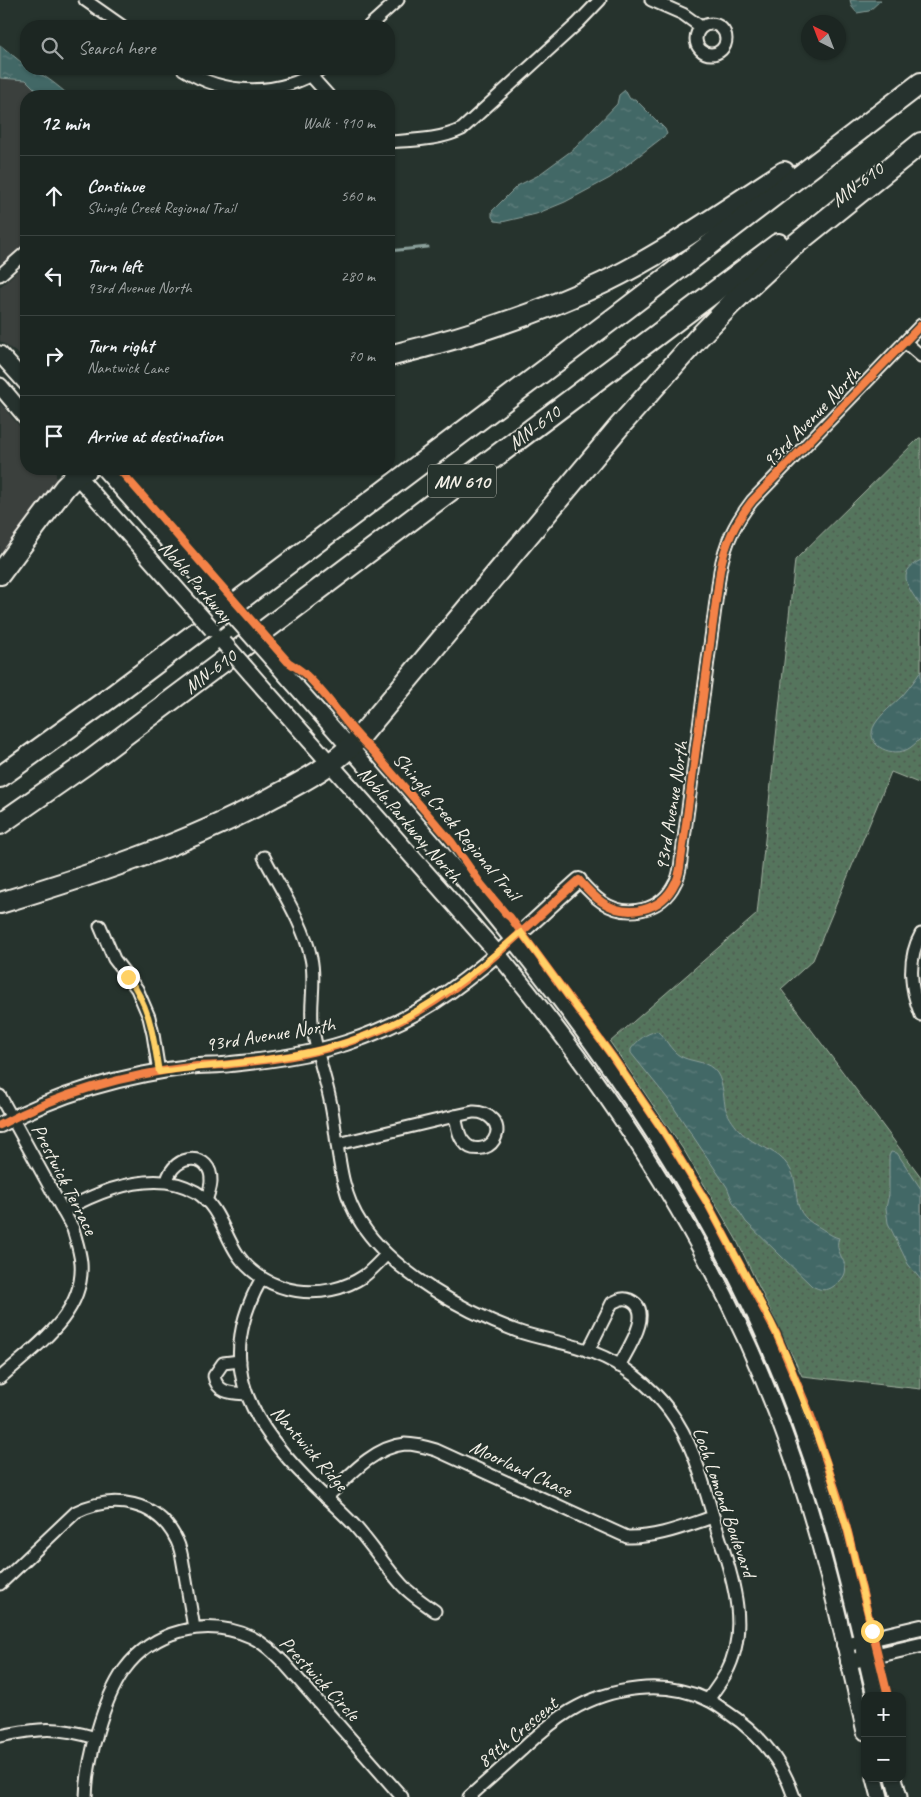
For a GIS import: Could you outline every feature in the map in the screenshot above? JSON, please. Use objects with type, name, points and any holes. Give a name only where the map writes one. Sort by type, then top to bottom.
[{"type":"highway","name":"MN 610","points":[[851,136],[921,83]]},
{"type":"highway","name":"MN-610","points":[[0,777],[111,697],[629,307],[851,136]]},
{"type":"highway","points":[[395,354],[482,332],[543,310],[604,282],[654,255],[797,164],[851,136]]},
{"type":"highway","name":"MN-610","points":[[0,824],[86,764],[921,136]]},
{"type":"highway","points":[[0,903],[113,867],[187,840],[254,808],[332,764],[350,748],[618,428],[714,321],[764,272],[921,143]]},
{"type":"highway","points":[[0,574],[75,475]]},
{"type":"highway","points":[[0,563],[20,546]]},
{"type":"main road","points":[[0,354],[20,376]]},
{"type":"main road","points":[[0,386],[20,410]]},
{"type":"main road","name":"Noble Parkway","points":[[81,475],[190,604],[332,764]]},
{"type":"main road","name":"Noble Parkway","points":[[109,475],[272,659]]},
{"type":"main road","name":"Noble Parkway North","points":[[272,659],[434,844],[575,1020],[660,1144],[705,1218],[745,1295],[782,1377],[813,1461],[837,1540],[874,1692]]},
{"type":"main road","name":"Noble Parkway North","points":[[332,764],[497,953],[562,1034],[639,1145],[686,1221],[726,1298],[766,1387],[799,1474],[826,1566],[861,1716]]},
{"type":"main road","points":[[876,1782],[880,1797]]},
{"type":"main road","points":[[895,1782],[899,1797]]},
{"type":"street","points":[[85,0],[113,20]]},
{"type":"street","points":[[376,20],[398,0]]},
{"type":"street","points":[[395,141],[442,136],[462,130],[571,30],[600,0]]},
{"type":"street","points":[[651,0],[682,14],[701,27]]},
{"type":"street","points":[[196,75],[213,83],[245,90],[268,89],[311,76],[324,90]]},
{"type":"street","points":[[0,275],[20,257]]},
{"type":"street","name":"93rd Avenue North","points":[[0,1125],[41,1105],[74,1092],[126,1078],[199,1066],[248,1062],[317,1050],[345,1043],[383,1029],[419,1011],[458,985],[579,880],[602,902],[615,909],[629,912],[657,905],[676,883],[680,868],[720,571],[723,552],[730,533],[752,501],[921,325]]},
{"type":"street","points":[[905,342],[921,356]]},
{"type":"street","name":"Loch Lomond Boulevard","points":[[264,857],[303,933],[312,960],[312,1022],[317,1050],[332,1106],[343,1180],[359,1221],[371,1238],[386,1255],[416,1278],[481,1316],[516,1330],[588,1350],[619,1366],[655,1393],[679,1425],[693,1454],[733,1578],[737,1602],[738,1625],[735,1648],[727,1672],[708,1700]]},
{"type":"street","points":[[100,926],[114,959],[137,989],[149,1017],[159,1072]]},
{"type":"street","points":[[921,934],[913,959],[912,979],[914,999],[921,1015]]},
{"type":"street","name":"Prestwick Terrace","points":[[0,1096],[73,1229],[82,1263],[80,1281],[67,1315],[56,1328],[0,1378]]},
{"type":"street","points":[[338,1144],[455,1116]]},
{"type":"street","points":[[167,1181],[171,1170],[181,1161],[199,1161],[209,1170],[211,1179],[206,1201]]},
{"type":"street","points":[[63,1211],[78,1202],[104,1193],[138,1184],[167,1181],[193,1191],[206,1201],[220,1218],[230,1243],[250,1268],[262,1278],[278,1286],[296,1290],[314,1292],[332,1290],[348,1284],[364,1275],[386,1255]]},
{"type":"street","name":"Nantwick Ridge","points":[[262,1278],[247,1308],[241,1331],[240,1361],[246,1394],[253,1411],[263,1427],[304,1476],[354,1525],[403,1586],[434,1611]]},
{"type":"street","points":[[588,1350],[612,1303],[618,1300],[631,1300],[637,1304],[640,1310],[640,1323],[619,1366]]},
{"type":"street","points":[[240,1361],[223,1364],[214,1376],[215,1382],[225,1392],[246,1394]]},
{"type":"street","name":"Moorland Chase","points":[[326,1498],[377,1453],[391,1447],[406,1444],[436,1450],[627,1536],[642,1537],[656,1535],[713,1518]]},
{"type":"street","points":[[0,1584],[76,1512],[91,1504],[108,1501],[126,1502],[142,1507],[156,1515],[168,1527],[178,1542],[194,1628]]},
{"type":"street","name":"Prestwick Circle","points":[[86,1797],[96,1738],[114,1688],[124,1670],[137,1654],[154,1642],[172,1634],[194,1628],[212,1627],[233,1631],[252,1638],[269,1649],[291,1670],[402,1797]]},
{"type":"street","points":[[844,1645],[921,1627]]},
{"type":"street","points":[[848,1662],[921,1645]]},
{"type":"street","name":"89th Crescent","points":[[469,1797],[549,1726],[568,1712],[590,1700],[613,1692],[637,1688],[661,1688],[685,1692],[708,1700],[751,1730],[767,1747],[781,1765],[794,1797]]},
{"type":"street","points":[[0,1736],[44,1728],[96,1738]]},
{"type":"shaded area","points":[[0,78],[26,80],[36,90],[20,90],[20,248],[0,264]]},
{"type":"shaded area","points":[[20,269],[20,355],[0,341],[0,287]]},
{"type":"shaded area","points":[[0,403],[20,427],[20,475],[56,475],[56,484],[0,556]]},
{"type":"green space","points":[[921,438],[921,784],[891,772],[813,960],[781,989],[921,1177],[921,1389],[802,1376],[736,1239],[685,1152],[610,1042],[757,914],[795,560]]},
{"type":"water","points":[[850,0],[881,0],[869,11],[857,13],[852,7]]},
{"type":"water","points":[[0,45],[20,61],[20,75],[43,75],[62,90],[36,90],[26,80],[0,78]]},
{"type":"water","points":[[625,90],[630,99],[635,99],[665,129],[667,134],[610,178],[565,202],[536,214],[502,222],[495,221],[492,217],[492,211],[517,186],[537,176],[575,148],[617,104],[619,95]]},
{"type":"water","points":[[921,560],[921,607],[909,588],[906,576],[908,570]]},
{"type":"water","points":[[921,671],[921,738],[906,750],[892,752],[886,750],[875,743],[872,737],[875,724],[902,696]]},
{"type":"water","points":[[657,1031],[673,1051],[680,1056],[705,1064],[717,1073],[721,1082],[726,1110],[734,1124],[747,1137],[784,1161],[793,1175],[797,1199],[802,1213],[808,1220],[839,1238],[839,1250],[844,1262],[845,1273],[842,1279],[834,1286],[823,1290],[812,1286],[746,1222],[733,1202],[727,1187],[668,1099],[631,1053],[631,1049],[640,1040],[646,1035]]},
{"type":"water","points":[[891,1152],[897,1153],[921,1189],[921,1280],[908,1264],[888,1223],[886,1208],[889,1194],[889,1156]]},
{"type":"waterway","points":[[395,250],[428,247]]},
{"type":"cycle path","points":[[0,1125],[47,1103],[120,1079],[171,1069],[223,1065],[304,1054],[374,1033],[419,1011],[461,983],[502,950],[579,880],[602,902],[622,910],[633,911],[643,909],[653,906],[662,900],[676,881],[680,868],[720,571],[732,534],[752,501],[921,325]]},
{"type":"cycle path","name":"Shingle Creek Regional Trail","points":[[124,475],[288,662],[302,671],[324,693],[356,733],[451,841],[481,884],[510,917],[612,1056],[663,1131],[709,1206],[776,1333],[811,1416],[848,1532],[887,1692]]},
{"type":"route","points":[[128,977],[137,989],[149,1017],[159,1072],[199,1066],[229,1065],[306,1053],[345,1043],[383,1029],[419,1011],[458,985],[521,932],[612,1056],[685,1165],[732,1247],[771,1322],[811,1416],[826,1460],[848,1532],[872,1631]]}]
